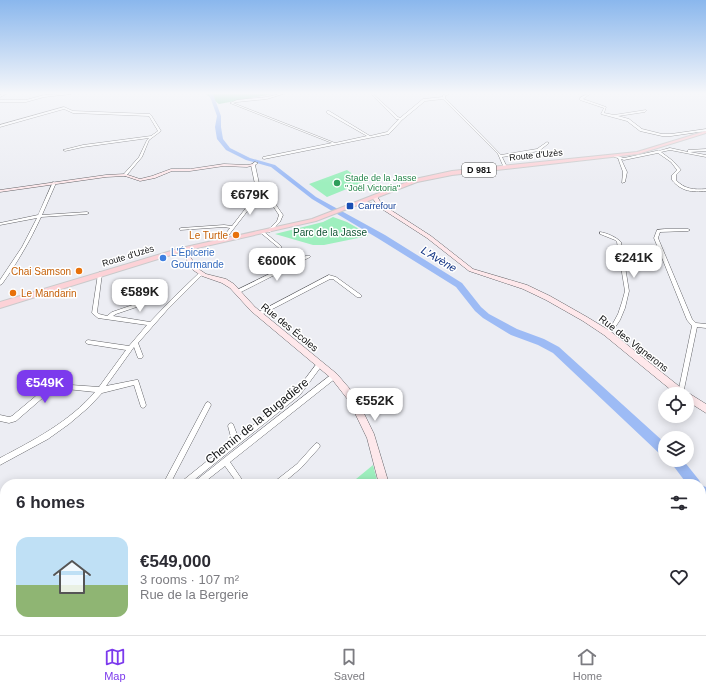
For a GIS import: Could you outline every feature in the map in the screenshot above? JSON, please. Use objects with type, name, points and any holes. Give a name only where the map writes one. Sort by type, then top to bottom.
[{"type":"main road","name":"Route d'Uzès","points":[[0,305],[183,249],[284,228],[329,216],[422,179],[452,173],[505,167],[617,157],[647,151],[706,131]]},
{"type":"street","points":[[65,150],[82,146],[151,137],[160,131],[155,124]]},
{"type":"street","points":[[285,124],[335,143]]},
{"type":"street","points":[[348,124],[370,137]]},
{"type":"street","points":[[264,158],[390,132],[397,124]]},
{"type":"street","points":[[469,124],[500,156],[505,167]]},
{"type":"street","points":[[633,124],[641,130],[662,135],[706,131]]},
{"type":"street","points":[[125,175],[140,157],[151,137]]},
{"type":"street","points":[[500,156],[538,150],[548,143]]},
{"type":"street","points":[[617,157],[629,158],[670,149],[706,156]]},
{"type":"street","points":[[682,151],[706,150]]},
{"type":"street","points":[[657,152],[665,156],[677,166],[679,170],[674,175],[674,180],[678,186],[692,190],[706,190]]},
{"type":"street","points":[[617,157],[625,172],[623,182]]},
{"type":"street","points":[[0,191],[106,176],[125,175],[140,180],[171,170],[190,170],[224,165],[246,166],[255,164],[258,189],[254,200],[232,227],[226,236],[227,240]]},
{"type":"street","points":[[0,283],[14,265],[32,235],[54,183]]},
{"type":"street","points":[[258,189],[262,190],[271,199],[274,206],[282,214],[280,220],[269,231]]},
{"type":"street","name":"Rue des Vignerons","points":[[375,197],[379,204],[384,208],[429,237],[471,270],[538,292],[567,308],[607,333],[673,387]]},
{"type":"street","name":"Rue des Vignerons","points":[[363,202],[384,208]]},
{"type":"street","points":[[0,224],[40,216],[87,213]]},
{"type":"street","points":[[280,220],[284,228]]},
{"type":"street","points":[[181,229],[224,226],[232,227]]},
{"type":"street","points":[[688,230],[658,231],[656,238],[690,320],[695,325],[706,326]]},
{"type":"street","points":[[262,232],[280,247]]},
{"type":"street","points":[[600,232],[616,239],[619,242],[627,291],[626,299],[613,327],[607,333]]},
{"type":"street","points":[[0,462],[68,422],[87,405],[150,324],[201,274],[195,269],[183,249]]},
{"type":"street","points":[[239,292],[308,257]]},
{"type":"street","points":[[100,274],[94,313],[98,316],[150,324]]},
{"type":"street","name":"Rue des Écoles","points":[[201,274],[229,283],[239,292],[248,305],[334,376],[352,398],[371,437],[383,479]]},
{"type":"street","points":[[259,314],[328,277],[334,278],[360,296]]},
{"type":"street","points":[[109,317],[114,313],[164,296]]},
{"type":"street","points":[[684,387],[695,325]]},
{"type":"street","points":[[88,342],[130,348]]},
{"type":"street","points":[[135,342],[140,356]]},
{"type":"street","points":[[189,479],[298,393],[320,364]]},
{"type":"street","name":"Chemin de la Bugadière","points":[[203,479],[334,376]]},
{"type":"street","points":[[0,418],[9,420],[14,419],[51,387],[64,386],[99,390],[136,382],[143,405]]},
{"type":"street","name":"Rue des Vignerons","points":[[694,402],[706,409]]},
{"type":"street","points":[[169,479],[208,405]]},
{"type":"street","points":[[231,426],[236,442]]},
{"type":"street","points":[[282,479],[299,466],[317,446]]},
{"type":"street","points":[[226,462],[238,479]]},
{"type":"green space","name":"Stade de la Jasse \"Joël Victoria\"","points":[[347,170],[364,182],[327,197],[309,184]]},
{"type":"green space","name":"Parc de la Jasse","points":[[333,217],[347,222],[368,234],[368,236],[324,245],[313,245],[275,234],[323,222]]},
{"type":"green space","points":[[373,465],[377,479],[356,479]]},
{"type":"waterway","name":"L'Avène","points":[[218,124],[220,139],[228,149],[248,159],[273,166],[314,198],[382,237],[459,285],[478,309],[486,316],[514,332],[541,342],[556,350],[658,445]]},
{"type":"waterway","name":"L'Avène","points":[[681,467],[691,479]]},
{"type":"place","name":"Stade de la Jasse \"Joël Victoria\"","points":[[337,183]]},
{"type":"place","name":"Carrefour","points":[[350,206]]},
{"type":"place","name":"Le Turtle","points":[[236,235]]},
{"type":"place","name":"L'Épicerie Gourmande","points":[[163,258]]},
{"type":"place","name":"Chai Samson","points":[[79,271]]},
{"type":"place","name":"Le Mandarin","points":[[13,293]]}]
